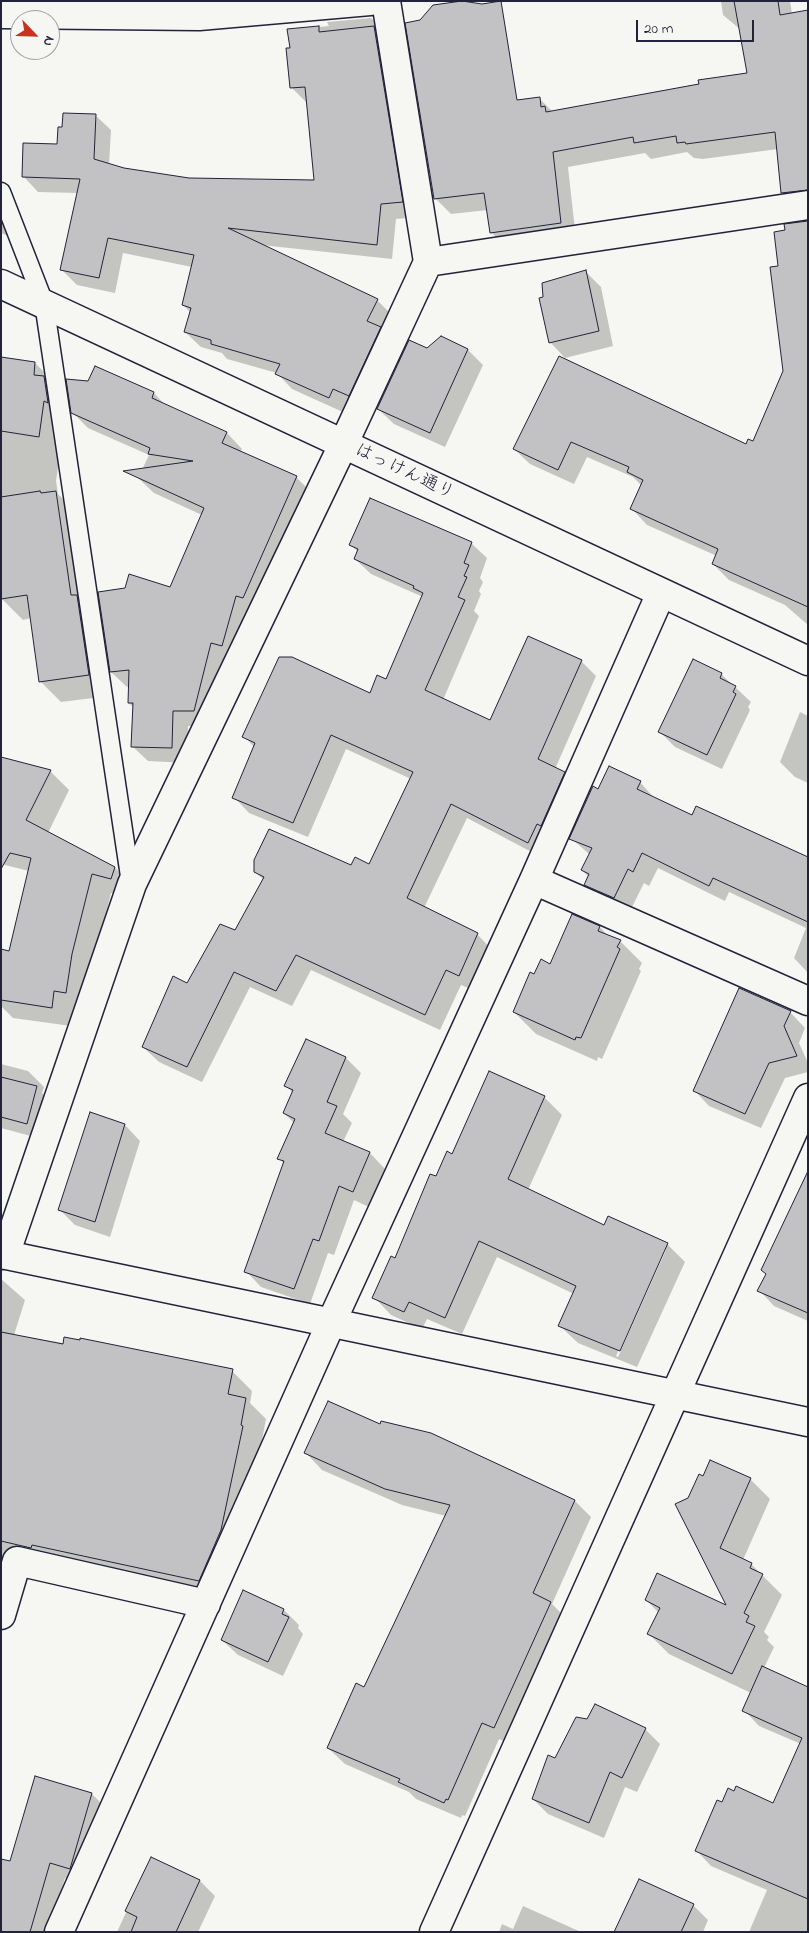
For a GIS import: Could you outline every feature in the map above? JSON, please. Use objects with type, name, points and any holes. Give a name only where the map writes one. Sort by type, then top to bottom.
[{"type":"street","points":[[1,14],[199,16],[370,1]]},
{"type":"street","points":[[386,1],[428,262],[343,445],[132,884],[3,1255],[674,1396],[808,1422]]},
{"type":"street","points":[[428,262],[808,205]]},
{"type":"street","name":"はっけん通り","points":[[1,284],[808,661]]},
{"type":"street","points":[[59,1932],[331,1323],[534,880],[661,593]]},
{"type":"street","points":[[534,880],[808,1001]]},
{"type":"street","points":[[434,1932],[808,1098]]},
{"type":"street","points":[[1,1615],[17,1561],[206,1604]]},
{"type":"lane","points":[[1,192],[44,303],[132,884]]},
{"type":"building","points":[[462,1],[482,4],[501,1],[517,100],[540,97],[541,107],[545,106],[546,112],[699,84],[698,80],[747,73],[734,1],[778,1],[780,15],[808,10],[808,190],[781,193],[775,132],[686,144],[685,142],[677,143],[676,136],[634,143],[633,137],[553,152],[561,223],[490,233],[484,193],[434,199],[405,23],[420,20],[433,5]]},
{"type":"building","points":[[319,26],[319,32],[374,26],[403,202],[381,204],[377,245],[228,228],[378,299],[367,321],[381,327],[349,396],[333,389],[329,398],[275,374],[280,364],[211,344],[211,340],[184,332],[191,308],[182,305],[194,255],[108,238],[99,278],[60,270],[80,179],[22,177],[23,143],[57,144],[58,127],[62,127],[63,113],[96,114],[94,159],[124,168],[189,178],[314,180],[305,87],[290,88],[286,48],[290,48],[287,29]]},
{"type":"building","points":[[808,221],[808,607],[712,564],[718,549],[630,509],[643,480],[627,472],[629,467],[571,442],[558,470],[513,449],[559,356],[746,444],[748,439],[753,441],[783,371],[770,267],[778,266],[774,232],[785,230],[784,224]]},
{"type":"building","points":[[586,270],[599,331],[549,343],[539,298],[543,297],[542,283]]},
{"type":"building","points":[[441,336],[468,349],[430,433],[377,409],[409,340],[427,348]]},
{"type":"building","points":[[1,357],[35,362],[34,375],[44,376],[48,403],[44,401],[39,437],[1,431]]},
{"type":"building","points":[[95,366],[154,392],[152,398],[227,432],[222,443],[297,476],[243,598],[236,596],[222,646],[211,643],[194,711],[173,711],[172,748],[131,747],[133,703],[128,703],[129,670],[110,672],[98,592],[125,588],[129,574],[170,587],[204,508],[123,471],[193,461],[148,454],[150,448],[71,413],[66,379],[88,381]]},
{"type":"building","points":[[40,491],[41,493],[56,491],[71,595],[77,595],[89,675],[39,682],[27,595],[1,599],[1,497]]},
{"type":"building","points":[[370,498],[472,542],[464,563],[469,565],[464,576],[467,577],[458,597],[465,600],[425,690],[490,720],[528,636],[582,660],[538,759],[565,772],[541,826],[537,824],[528,843],[451,804],[407,898],[478,933],[459,976],[446,970],[425,1015],[296,955],[276,991],[234,972],[187,1067],[142,1047],[173,976],[187,983],[220,924],[235,930],[264,877],[254,872],[254,860],[269,829],[351,865],[355,857],[369,864],[413,772],[331,735],[293,823],[232,798],[255,743],[242,737],[279,657],[292,657],[370,693],[377,675],[386,679],[423,593],[413,588],[414,586],[354,559],[358,549],[349,545]]},
{"type":"building","points":[[693,659],[722,673],[720,678],[736,686],[733,692],[736,694],[707,755],[658,732]]},
{"type":"building","points":[[1,757],[51,770],[26,820],[115,867],[111,879],[92,874],[72,954],[66,993],[54,991],[52,1008],[1,1000],[1,949],[9,951],[31,858],[10,853],[1,869]]},
{"type":"building","points":[[609,766],[641,781],[637,789],[692,815],[696,806],[808,857],[808,922],[713,878],[709,886],[642,853],[633,872],[628,869],[614,898],[584,885],[589,874],[581,870],[592,848],[569,839],[593,786],[598,789]]},
{"type":"building","points":[[572,914],[600,926],[598,931],[621,940],[617,947],[620,949],[581,1038],[576,1037],[575,1040],[513,1012],[530,972],[534,974],[541,959],[550,964]]},
{"type":"building","points":[[739,988],[791,1011],[784,1026],[797,1056],[769,1063],[745,1114],[693,1091]]},
{"type":"building","points":[[306,1039],[346,1057],[327,1102],[337,1106],[325,1133],[370,1152],[353,1192],[339,1186],[319,1241],[313,1239],[294,1289],[244,1272],[284,1161],[277,1159],[295,1119],[283,1113],[293,1090],[284,1086]]},
{"type":"building","points":[[489,1071],[545,1096],[508,1179],[604,1225],[608,1216],[668,1243],[620,1351],[558,1326],[576,1286],[479,1241],[445,1318],[409,1302],[404,1312],[372,1298],[391,1256],[395,1258],[430,1174],[436,1176],[447,1151],[452,1154]]},
{"type":"building","points":[[1,1077],[37,1086],[27,1124],[1,1117]]},
{"type":"building","points":[[90,1112],[125,1124],[95,1222],[58,1210]]},
{"type":"building","points":[[808,1171],[808,1313],[757,1291],[766,1274],[761,1270]]},
{"type":"building","points":[[1,1332],[63,1344],[64,1337],[80,1340],[80,1338],[233,1369],[228,1394],[246,1398],[241,1425],[243,1426],[221,1530],[199,1581],[32,1545],[31,1548],[1,1541]]},
{"type":"building","points":[[328,1401],[380,1424],[381,1421],[431,1433],[575,1500],[533,1593],[551,1602],[494,1728],[482,1723],[448,1800],[446,1799],[444,1803],[398,1782],[400,1779],[327,1748],[356,1683],[364,1687],[450,1505],[385,1489],[304,1453]]},
{"type":"building","points":[[710,1460],[751,1478],[720,1548],[752,1563],[750,1568],[763,1574],[744,1613],[749,1616],[746,1622],[755,1626],[732,1674],[647,1634],[660,1608],[645,1600],[657,1573],[726,1605],[675,1504],[688,1498],[699,1474],[703,1476]]},
{"type":"building","points":[[243,1590],[284,1609],[282,1614],[289,1617],[268,1662],[221,1640]]},
{"type":"building","points":[[762,1666],[808,1687],[808,1899],[695,1851],[717,1800],[722,1802],[728,1788],[734,1791],[736,1786],[773,1803],[802,1738],[742,1711]]},
{"type":"building","points":[[595,1704],[646,1728],[622,1778],[610,1772],[589,1823],[532,1799],[548,1755],[555,1758],[576,1717],[587,1719]]},
{"type":"building","points":[[35,1776],[92,1793],[70,1869],[50,1863],[30,1932],[1,1932],[1,1859],[10,1861]]},
{"type":"building","points":[[151,1857],[200,1880],[176,1932],[131,1932],[137,1917],[125,1911]]},
{"type":"building","points":[[639,1879],[694,1904],[681,1932],[614,1932]]}]
